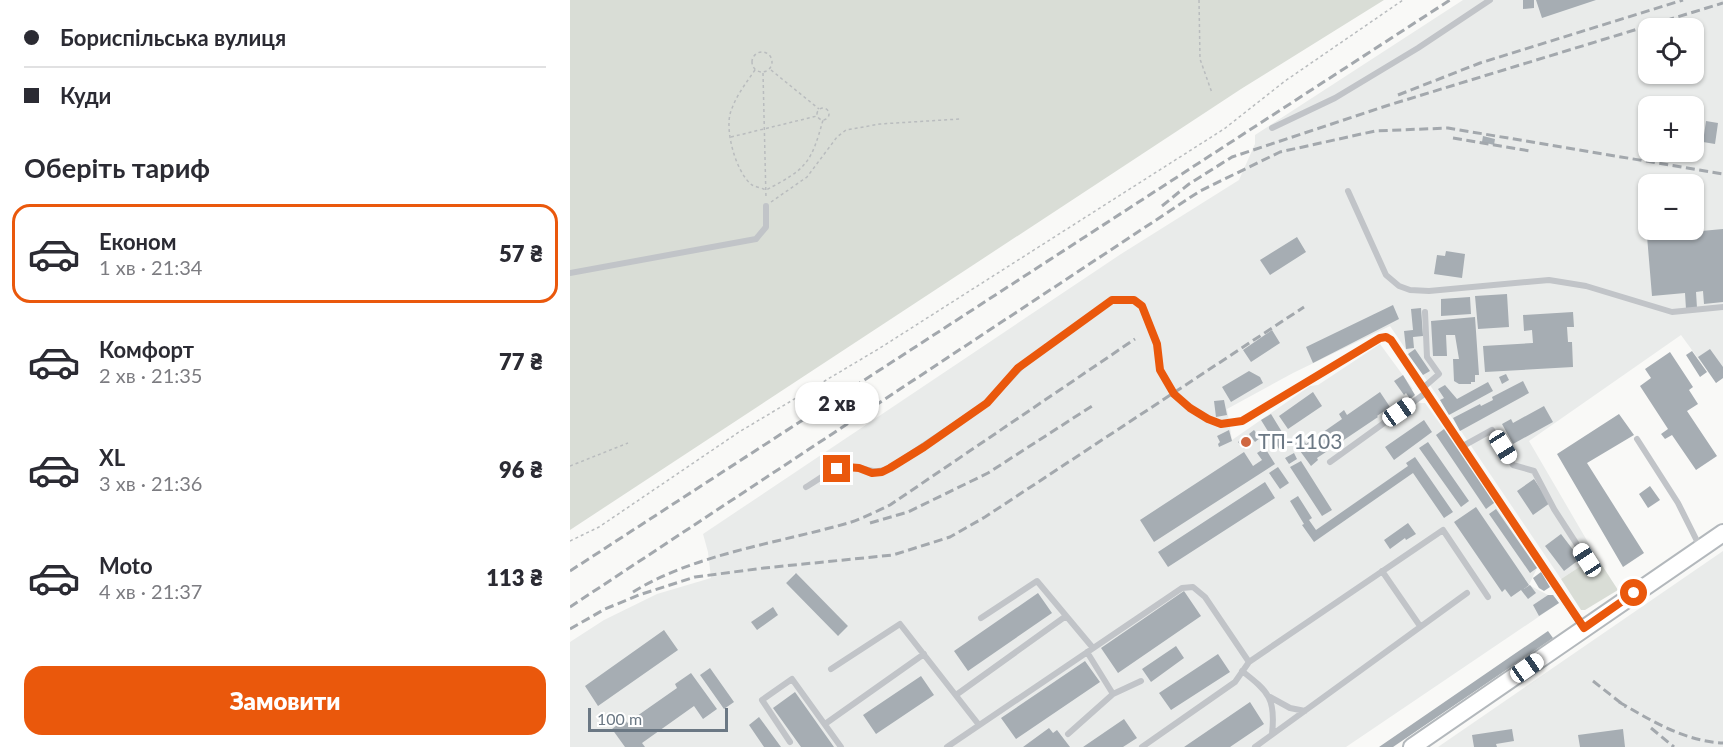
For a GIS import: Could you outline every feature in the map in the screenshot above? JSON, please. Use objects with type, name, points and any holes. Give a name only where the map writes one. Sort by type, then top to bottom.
[{"type":"main road","points":[[1412,747],[1723,532]]},
{"type":"lane","points":[[1272,128],[1335,98],[1418,48],[1490,0]]},
{"type":"lane","points":[[1348,191],[1386,275],[1399,286],[1410,291],[1549,280],[1586,286],[1672,312],[1684,313],[1723,307]]},
{"type":"lane","points":[[570,273],[756,239],[766,227],[766,206]]},
{"type":"lane","points":[[806,487],[837,469],[859,468],[872,473],[890,468],[987,403],[1018,368],[1112,300],[1134,300],[1142,306],[1157,344],[1160,370],[1174,394],[1190,408],[1221,424],[1242,421],[1380,338],[1386,337],[1391,340],[1426,390],[1584,628]]},
{"type":"lane","points":[[1330,462],[1426,390],[1439,374],[1427,357],[1425,312]]},
{"type":"lane","points":[[1463,446],[1492,430],[1513,465],[1534,471],[1554,509],[1587,560]]},
{"type":"lane","points":[[1636,439],[1678,503],[1701,548]]},
{"type":"lane","points":[[1142,747],[1235,682],[1249,662],[1443,530],[1488,597]]},
{"type":"lane","points":[[1382,571],[1420,626]]},
{"type":"lane","points":[[981,618],[1037,581],[1090,650],[1113,694]]},
{"type":"lane","points":[[947,747],[1182,588],[1193,587],[1205,597],[1249,662]]},
{"type":"lane","points":[[1255,747],[1467,593]]},
{"type":"lane","points":[[956,695],[1066,616]]},
{"type":"lane","points":[[831,669],[900,624],[979,725]]},
{"type":"lane","points":[[825,724],[924,654]]},
{"type":"lane","points":[[1242,671],[1265,689],[1270,697],[1274,720],[1272,734]]},
{"type":"lane","points":[[790,742],[762,700],[792,679],[841,747]]},
{"type":"lane","points":[[1068,734],[1113,694],[1141,681]]},
{"type":"lane","points":[[1270,697],[1290,708],[1305,711]]},
{"type":"path","points":[[1199,0],[1200,59],[1212,93]]},
{"type":"path","points":[[570,541],[599,527],[739,432],[880,348],[1224,129],[1286,81],[1402,0]]},
{"type":"path","points":[[762,51],[770,54],[773,62],[770,70],[763,73],[755,70],[752,63],[754,55],[762,51]]},
{"type":"path","points":[[755,70],[741,90],[730,113],[730,137],[735,161],[752,185],[766,189],[787,178],[808,162],[816,145],[823,120],[827,119],[829,112],[822,108],[819,109],[770,70]]},
{"type":"path","points":[[763,73],[766,206]]},
{"type":"path","points":[[817,116],[819,109]]},
{"type":"path","points":[[730,137],[817,116],[823,120]]},
{"type":"path","points":[[766,206],[807,177],[837,137],[846,130],[880,124],[960,119]]},
{"type":"path","points":[[570,466],[628,443]]},
{"type":"shaded area","points":[[570,0],[1384,0],[1241,89],[570,530]]},
{"type":"shaded area","points":[[1463,0],[1723,0],[1723,378],[1716,383],[1681,335],[1529,441],[1596,556],[1561,579],[1390,326],[1293,373],[1227,409],[1232,440],[1310,386],[1318,385],[1380,344],[1413,389],[1411,390],[1419,403],[1425,403],[1444,429],[1537,568],[1529,585],[1548,595],[1553,595],[1559,603],[1346,747],[570,747],[570,642],[604,620],[657,594],[711,578],[703,534],[1121,254],[1239,180],[1255,144],[1255,135]],"holes":[[[795,573],[848,626],[839,635],[786,583]]]},
{"type":"shaded area","points":[[1723,551],[1723,747],[1438,747]]},
{"type":"shaded area","points":[[1596,556],[1618,590],[1585,610],[1581,610],[1561,579]]},
{"type":"building","points":[[1523,0],[1534,0],[1534,8],[1523,9]]},
{"type":"building","points":[[1536,0],[1596,0],[1542,18]]},
{"type":"building","points":[[1706,121],[1718,123],[1715,144],[1704,142]]},
{"type":"building","points":[[1483,136],[1495,139],[1494,145],[1482,142]]},
{"type":"building","points":[[1723,229],[1723,302],[1704,304],[1703,291],[1696,292],[1697,308],[1686,309],[1685,293],[1652,296],[1647,240],[1704,240],[1704,231]]},
{"type":"building","points":[[1297,237],[1306,252],[1270,275],[1260,260]]},
{"type":"building","points":[[1446,251],[1465,254],[1462,278],[1434,274],[1437,255],[1445,256]]},
{"type":"building","points":[[1507,294],[1509,327],[1478,329],[1475,296]]},
{"type":"building","points":[[1470,297],[1471,314],[1441,316],[1441,299]]},
{"type":"building","points":[[1393,305],[1399,319],[1313,363],[1306,347]]},
{"type":"building","points":[[1421,308],[1423,336],[1413,337],[1414,348],[1406,349],[1404,331],[1413,330],[1411,309]]},
{"type":"building","points":[[1573,312],[1574,327],[1567,327],[1568,342],[1572,342],[1573,367],[1485,372],[1483,346],[1533,343],[1532,330],[1524,331],[1523,315]]},
{"type":"building","points":[[1475,317],[1479,375],[1475,375],[1475,382],[1471,384],[1459,384],[1454,381],[1453,359],[1459,359],[1455,335],[1446,335],[1447,356],[1433,356],[1431,321]]},
{"type":"building","points":[[1272,330],[1280,343],[1251,362],[1243,350]]},
{"type":"building","points":[[1415,349],[1430,371],[1423,375],[1408,354]]},
{"type":"building","points":[[1710,349],[1723,367],[1723,378],[1716,383],[1698,357]]},
{"type":"building","points":[[1692,351],[1707,372],[1700,377],[1686,355]]},
{"type":"building","points":[[1670,352],[1693,387],[1689,390],[1698,404],[1687,411],[1717,456],[1696,470],[1672,435],[1665,439],[1661,434],[1668,429],[1640,386],[1651,378],[1645,369]]},
{"type":"building","points":[[1249,371],[1260,377],[1263,383],[1231,402],[1222,387]]},
{"type":"building","points":[[1506,374],[1509,380],[1502,384],[1499,377]]},
{"type":"building","points":[[1403,375],[1415,395],[1410,399],[1406,393],[1404,395],[1394,381]]},
{"type":"building","points":[[1523,381],[1529,393],[1460,431],[1453,418],[1493,400],[1492,397]]},
{"type":"building","points":[[1488,382],[1493,391],[1449,415],[1440,400],[1444,398],[1438,389],[1445,385],[1457,399]]},
{"type":"building","points":[[1313,392],[1322,406],[1288,429],[1279,416]]},
{"type":"building","points":[[1380,392],[1390,407],[1317,458],[1318,460],[1311,466],[1295,444],[1303,438],[1306,444],[1342,419],[1339,414],[1344,410],[1347,415]]},
{"type":"building","points":[[1224,400],[1227,415],[1216,417],[1214,401]]},
{"type":"building","points":[[1544,406],[1553,422],[1513,444],[1502,424],[1511,419],[1513,423]]},
{"type":"building","points":[[1271,414],[1282,432],[1280,434],[1286,445],[1279,449],[1261,420]]},
{"type":"building","points":[[1619,414],[1634,435],[1587,463],[1644,553],[1623,567],[1557,454]]},
{"type":"building","points":[[1424,420],[1432,432],[1394,460],[1385,447]]},
{"type":"building","points":[[1444,429],[1494,503],[1486,509],[1436,435]]},
{"type":"building","points":[[1229,430],[1232,441],[1219,447],[1220,442],[1217,436]]},
{"type":"building","points":[[1254,430],[1260,438],[1255,442],[1249,434]]},
{"type":"building","name":"ТП-1103","points":[[1247,435],[1253,443],[1244,449],[1238,442]]},
{"type":"building","points":[[1428,442],[1469,501],[1461,507],[1419,448]]},
{"type":"building","points":[[1265,448],[1275,464],[1154,542],[1140,520],[1244,452],[1253,466],[1262,460],[1257,453]]},
{"type":"building","points":[[1294,453],[1297,459],[1289,464],[1285,458]]},
{"type":"building","points":[[1415,457],[1453,512],[1444,518],[1413,473],[1314,542],[1290,501],[1298,496],[1312,518],[1309,520],[1316,530],[1408,466],[1406,463]]},
{"type":"building","points":[[1301,461],[1332,510],[1322,516],[1290,467]]},
{"type":"building","points":[[1278,467],[1289,483],[1280,489],[1269,473]]},
{"type":"building","points":[[1534,479],[1550,503],[1533,515],[1517,491]]},
{"type":"building","points":[[1265,482],[1275,498],[1168,567],[1158,552]]},
{"type":"building","points":[[1650,486],[1660,500],[1648,508],[1639,494]]},
{"type":"building","points":[[1476,507],[1529,585],[1524,589],[1530,585],[1536,593],[1528,599],[1521,590],[1511,597],[1505,589],[1502,592],[1454,522]]},
{"type":"building","points":[[1496,509],[1537,568],[1530,573],[1489,514]]},
{"type":"building","points":[[1408,523],[1416,534],[1406,540],[1405,538],[1390,549],[1384,540]]},
{"type":"building","points":[[1561,534],[1580,559],[1564,571],[1545,546]]},
{"type":"building","points":[[1541,572],[1550,587],[1544,591],[1539,588],[1533,578]]},
{"type":"building","points":[[796,573],[848,626],[838,636],[786,583]]},
{"type":"building","points":[[1184,591],[1201,616],[1118,673],[1101,648]]},
{"type":"building","points":[[1038,593],[1052,613],[968,671],[954,651]]},
{"type":"building","points":[[1548,595],[1553,595],[1559,603],[1539,616],[1533,605]]},
{"type":"building","points":[[773,607],[778,615],[757,630],[751,622]]},
{"type":"building","points":[[664,630],[678,650],[598,706],[585,686]]},
{"type":"building","points":[[1548,631],[1553,638],[1393,747],[1379,747]]},
{"type":"building","points":[[1176,646],[1184,658],[1151,682],[1142,669]]},
{"type":"building","points":[[1218,654],[1230,672],[1171,710],[1159,693]]},
{"type":"building","points":[[1085,661],[1100,682],[1016,739],[1001,718]]},
{"type":"building","points":[[710,668],[734,702],[724,709],[700,675]]},
{"type":"building","points":[[691,673],[717,709],[703,719],[694,706],[642,743],[645,747],[625,747],[612,729],[625,719],[627,723],[677,688],[675,684]]},
{"type":"building","points":[[921,676],[934,695],[876,734],[863,715]]},
{"type":"building","points":[[795,692],[834,747],[801,747],[773,708]]},
{"type":"building","points":[[1250,702],[1264,724],[1230,747],[1184,747]]},
{"type":"building","points":[[759,717],[781,747],[764,747],[749,725]]},
{"type":"building","points":[[1124,719],[1137,738],[1123,747],[1083,747]]},
{"type":"building","points":[[1049,728],[1053,733],[1057,730],[1070,747],[1023,747]]},
{"type":"building","points":[[1512,729],[1514,741],[1496,744],[1497,747],[1474,747],[1472,735]]},
{"type":"building","points":[[1623,729],[1625,747],[1580,747],[1578,735]]},
{"type":"railway","points":[[570,571],[1450,0]]},
{"type":"railway","points":[[1398,95],[1480,63],[1683,0]]},
{"type":"railway","points":[[1162,206],[1189,184],[1232,157],[1389,105],[1723,3]]},
{"type":"railway","points":[[570,607],[1200,191],[1280,152],[1375,131],[1448,128],[1723,174]]},
{"type":"railway","points":[[1453,138],[1530,151]]},
{"type":"railway","points":[[570,629],[605,609],[639,595],[695,577],[893,555],[950,537],[985,517],[1304,307]]},
{"type":"railway","points":[[633,592],[683,568],[738,551],[848,523],[890,505],[1135,339]]},
{"type":"railway","points":[[870,523],[908,512],[988,473],[1092,406]]},
{"type":"railway","points":[[1593,681],[1626,707]]},
{"type":"railway","points":[[1619,702],[1656,723],[1682,734],[1723,743]]},
{"type":"railway","points":[[1651,728],[1674,747]]},
{"type":"place","name":"ТП-1103","points":[[1246,442]]},
{"type":"route","points":[[837,469],[859,468],[872,473],[890,468],[987,403],[1018,368],[1112,300],[1134,300],[1142,306],[1157,344],[1160,370],[1174,394],[1190,408],[1221,424],[1242,421],[1380,338],[1386,337],[1391,340],[1424,387],[1584,628],[1634,593]]}]
